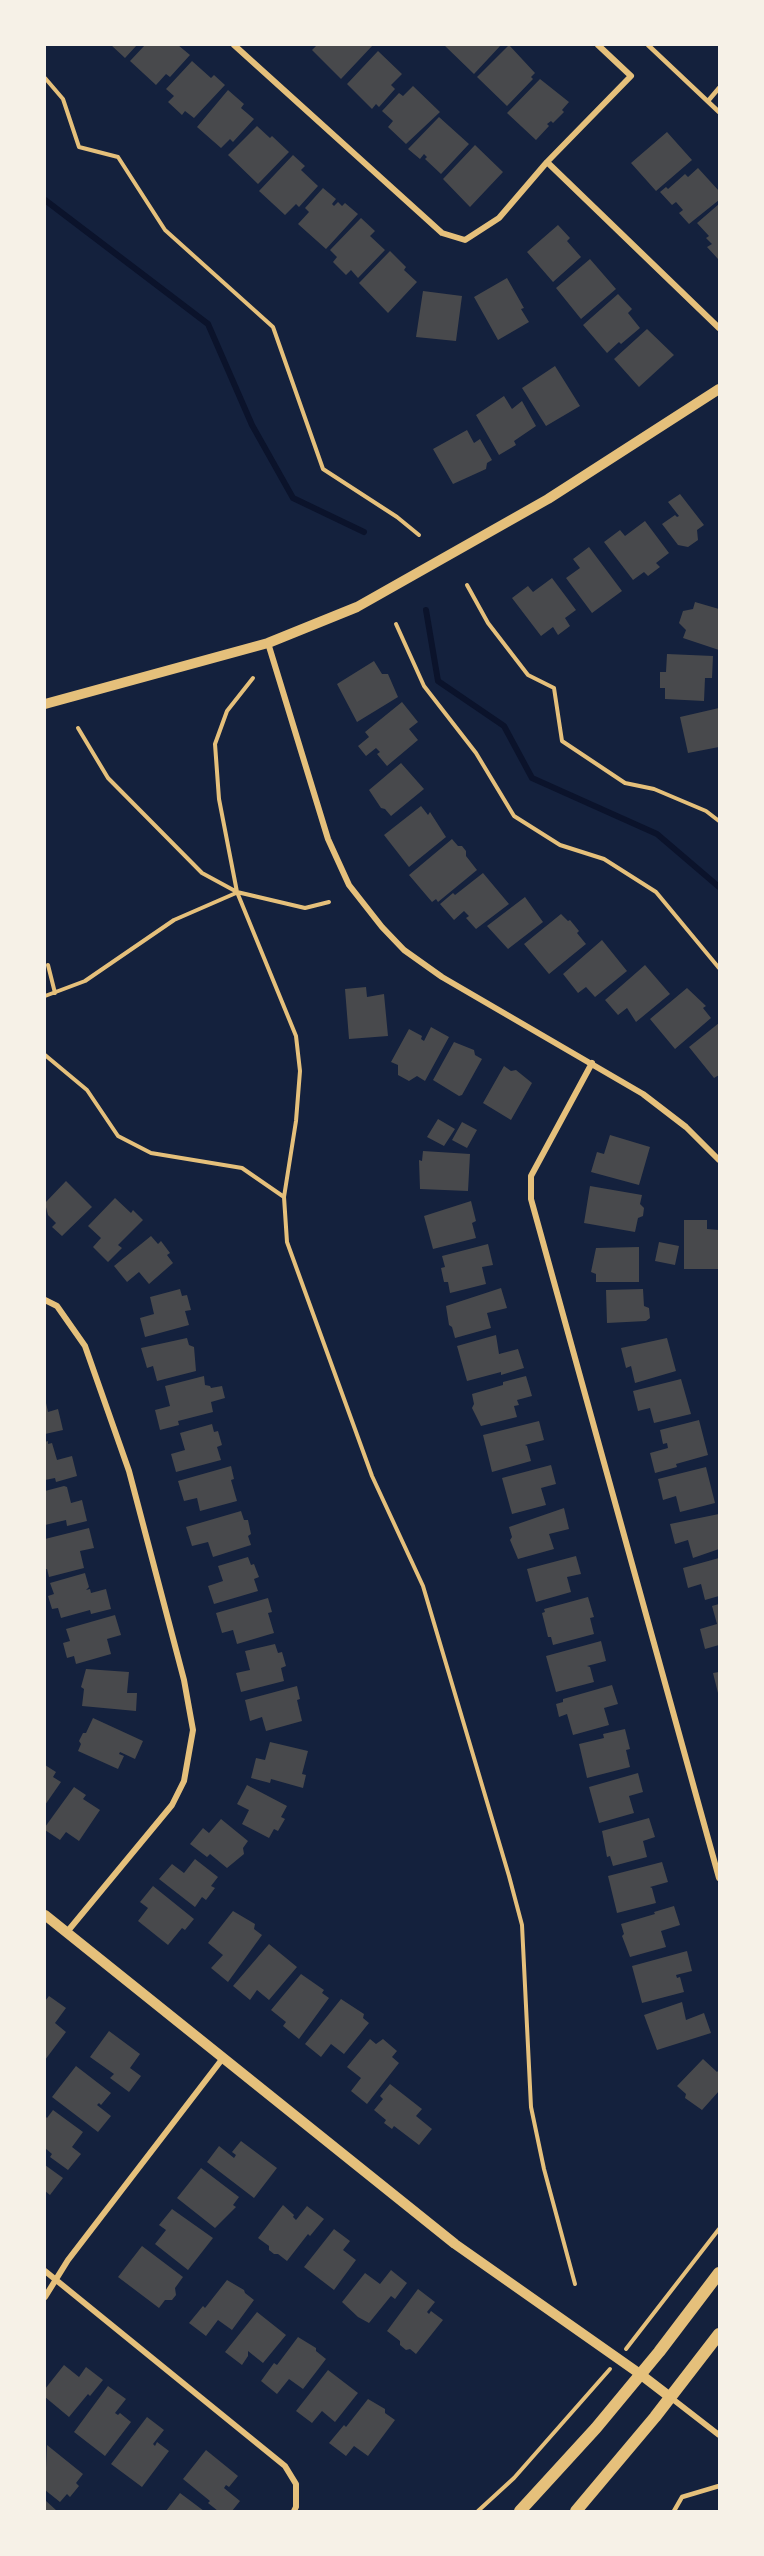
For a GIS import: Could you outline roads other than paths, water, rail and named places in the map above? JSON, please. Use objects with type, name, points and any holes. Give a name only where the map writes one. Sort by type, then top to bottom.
[{"type":"main road","points":[[520,2511],[596,2428],[719,2273]]},
{"type":"main road","points":[[576,2511],[719,2334]]},
{"type":"street","points":[[234,45],[442,233],[465,240],[499,218],[548,162],[631,76],[598,45]]},
{"type":"street","points":[[548,162],[719,328]]},
{"type":"street","points":[[45,704],[268,643],[357,607],[548,499],[719,389]]},
{"type":"street","points":[[268,643],[328,839],[349,885],[404,950],[442,977],[643,1094],[686,1127],[719,1160]]},
{"type":"street","points":[[592,1063],[531,1176],[531,1199],[719,1878]]},
{"type":"street","points":[[45,1300],[57,1306],[85,1346],[129,1471],[184,1680],[193,1730],[184,1781],[172,1805],[67,1932]]},
{"type":"street","points":[[45,1915],[455,2244],[640,2374],[719,2435]]},
{"type":"street","points":[[45,2297],[55,2280],[223,2058]]},
{"type":"street","points":[[45,2271],[285,2466],[296,2484],[294,2511]]},
{"type":"lane","points":[[648,45],[719,112]]},
{"type":"lane","points":[[708,101],[719,88]]},
{"type":"lane","points":[[674,2511],[682,2497],[719,2486]]},
{"type":"waterway","points":[[45,200],[208,324],[252,425],[293,498],[364,532]]},
{"type":"waterway","points":[[426,610],[438,681],[504,726],[532,778],[657,834],[719,887]]}]
